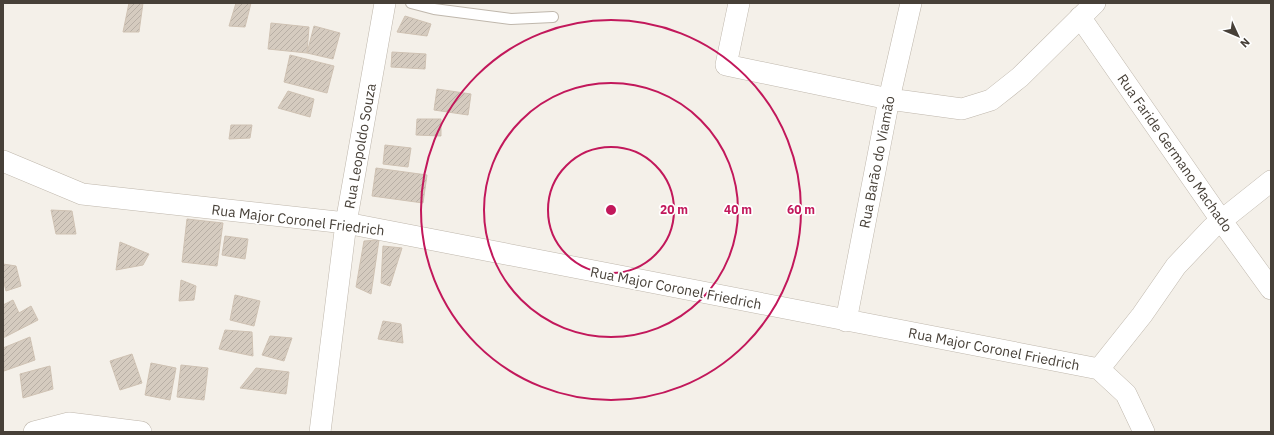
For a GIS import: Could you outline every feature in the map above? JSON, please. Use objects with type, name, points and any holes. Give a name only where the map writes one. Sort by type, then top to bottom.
[{"type":"street","name":"Rua Leopoldo Souza","points":[[320,432],[346,223],[385,3]]},
{"type":"street","points":[[739,3],[726,64],[889,99],[962,109],[992,100],[1020,77],[1095,3]]},
{"type":"street","name":"Rua Barão do Viamão","points":[[846,321],[889,99],[911,3]]},
{"type":"street","name":"Rua Faride Germano Machado","points":[[1080,17],[1221,220],[1271,289]]},
{"type":"street","name":"Rua Major Coronel Friedrich","points":[[3,161],[82,194],[346,223],[1099,369],[1142,315],[1176,266],[1221,220],[1271,181]]},
{"type":"street","points":[[1099,369],[1126,394],[1144,432]]},
{"type":"street","points":[[34,432],[69,423],[141,432]]},
{"type":"lane","points":[[411,3],[434,10],[510,19],[553,17]]},
{"type":"building","points":[[129,3],[143,3],[139,32],[123,32]]},
{"type":"building","points":[[236,3],[251,3],[245,27],[229,26]]},
{"type":"building","points":[[405,16],[431,24],[427,36],[397,32]]},
{"type":"building","points":[[271,23],[309,27],[307,53],[268,49]]},
{"type":"building","points":[[314,26],[340,33],[333,59],[307,53]]},
{"type":"building","points":[[392,52],[426,54],[425,69],[391,67]]},
{"type":"building","points":[[290,55],[334,66],[327,93],[284,82]]},
{"type":"building","points":[[437,89],[471,94],[468,115],[434,110]]},
{"type":"building","points":[[288,91],[314,99],[310,117],[278,108]]},
{"type":"building","points":[[417,119],[441,119],[441,136],[416,135]]},
{"type":"building","points":[[231,125],[252,125],[250,138],[229,139]]},
{"type":"building","points":[[385,145],[411,148],[408,167],[383,164]]},
{"type":"building","points":[[376,168],[427,175],[423,203],[372,196]]},
{"type":"building","points":[[51,210],[72,211],[76,234],[56,234]]},
{"type":"building","points":[[187,219],[223,223],[217,266],[182,262]]},
{"type":"building","points":[[225,236],[248,239],[245,259],[222,255]]},
{"type":"building","points":[[379,240],[371,294],[356,287],[364,241]]},
{"type":"building","points":[[120,242],[149,254],[143,265],[116,270]]},
{"type":"building","points":[[383,246],[402,248],[390,286],[381,283]]},
{"type":"building","points":[[3,264],[16,266],[21,286],[6,291],[3,279]]},
{"type":"building","points":[[181,280],[196,286],[194,300],[179,301]]},
{"type":"building","points":[[235,295],[260,301],[254,326],[230,320]]},
{"type":"building","points":[[13,300],[19,313],[31,306],[38,320],[3,338],[3,305]]},
{"type":"building","points":[[383,321],[401,324],[403,343],[378,339]]},
{"type":"building","points":[[225,330],[252,332],[253,356],[219,349]]},
{"type":"building","points":[[270,336],[292,338],[284,361],[262,355]]},
{"type":"building","points":[[30,337],[35,360],[4,371],[3,348]]},
{"type":"building","points":[[132,354],[142,383],[120,390],[110,361]]},
{"type":"building","points":[[151,363],[176,368],[170,400],[145,395]]},
{"type":"building","points":[[181,365],[208,368],[204,400],[177,397]]},
{"type":"building","points":[[50,366],[53,389],[23,398],[20,374]]},
{"type":"building","points":[[256,368],[289,372],[286,394],[240,388]]}]
